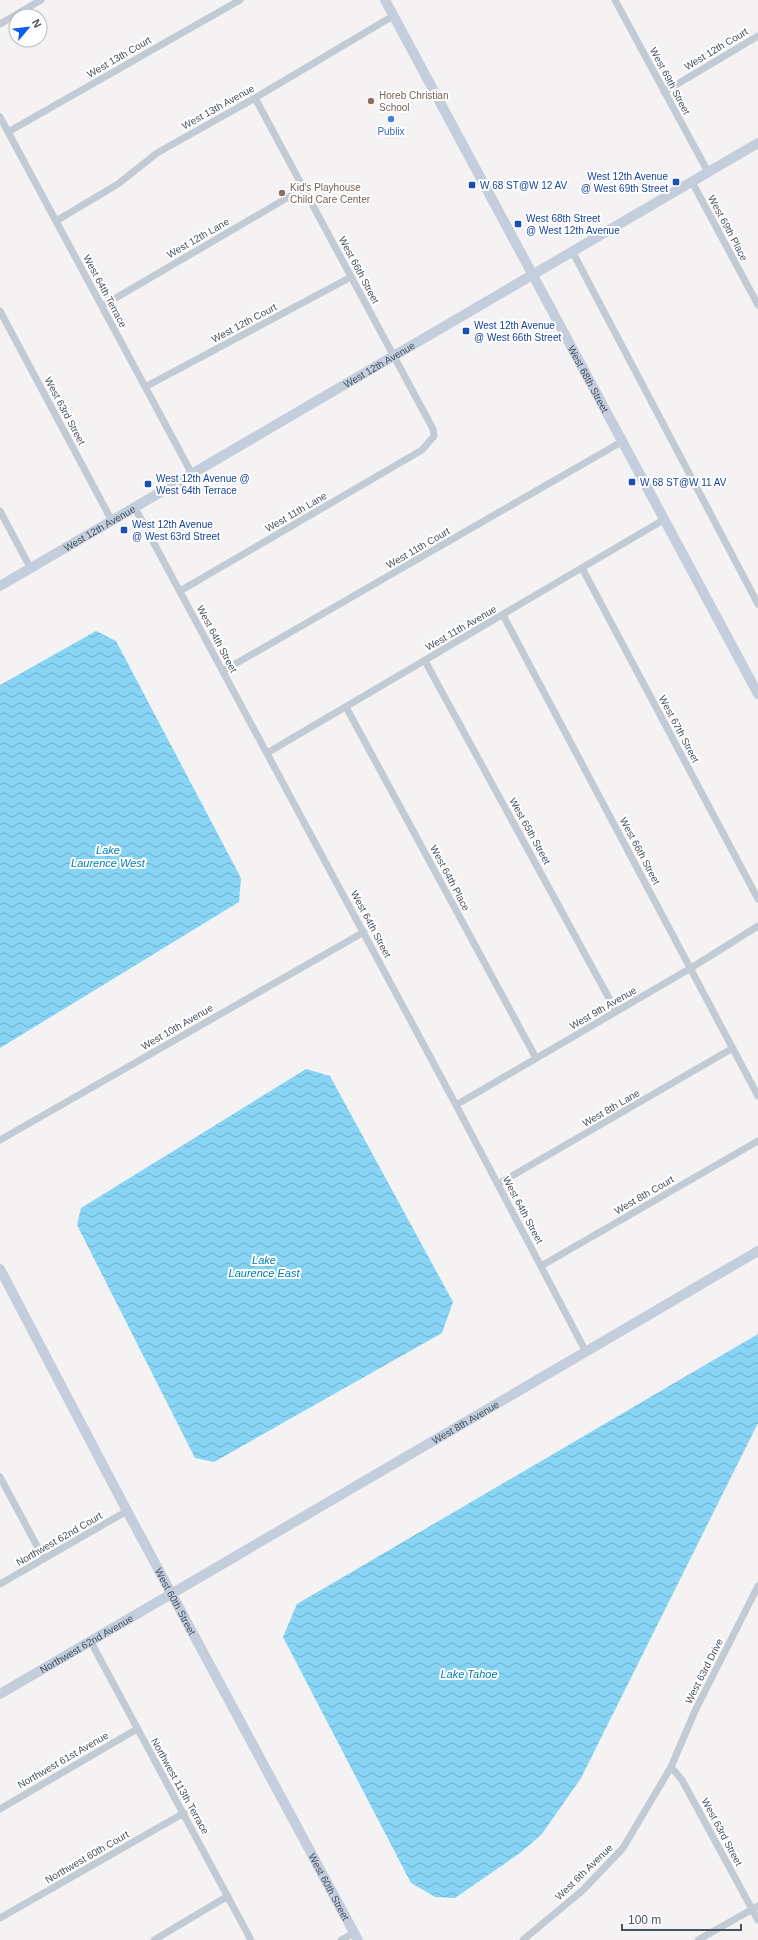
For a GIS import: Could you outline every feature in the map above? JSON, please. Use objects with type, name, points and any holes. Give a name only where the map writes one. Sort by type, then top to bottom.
[{"type":"main road","name":"West 68th Street","points":[[387,1],[393,16],[758,694]]},
{"type":"main road","name":"West 12th Avenue","points":[[0,586],[758,143]]},
{"type":"main road","name":"West 8th Avenue","points":[[173,1594],[758,1251]]},
{"type":"main road","name":"West 60th Street","points":[[1,1275],[356,1936]]},
{"type":"main road","name":"Northwest 62nd Avenue","points":[[0,1694],[173,1594]]},
{"type":"street","points":[[0,24],[41,0]]},
{"type":"street","name":"West 13th Court","points":[[8,132],[240,0]]},
{"type":"street","name":"West 69th Street","points":[[617,1],[664,92],[708,172]]},
{"type":"street","name":"West 13th Avenue","points":[[56,222],[118,184],[157,153],[255,98],[393,16]]},
{"type":"street","name":"West 12th Court","points":[[664,92],[758,36]]},
{"type":"street","name":"West 66th Street","points":[[255,98],[433,428],[434,436],[422,450]]},
{"type":"street","name":"West 64th Terrace","points":[[0,117],[192,474]]},
{"type":"street","name":"West 69th Place","points":[[692,182],[758,305]]},
{"type":"street","name":"West 12th Lane","points":[[102,306],[304,188]]},
{"type":"street","points":[[572,252],[758,604]]},
{"type":"street","name":"West 12th Court","points":[[146,387],[351,277]]},
{"type":"street","name":"West 63rd Street","points":[[0,311],[112,521]]},
{"type":"street","name":"West 11th Court","points":[[223,672],[623,441]]},
{"type":"street","name":"West 11th Lane","points":[[180,591],[422,450]]},
{"type":"street","name":"West 64th Street","points":[[135,508],[364,932],[586,1352]]},
{"type":"street","points":[[0,511],[31,569]]},
{"type":"street","name":"West 11th Avenue","points":[[267,753],[665,519]]},
{"type":"street","name":"West 67th Street","points":[[582,568],[758,899]]},
{"type":"street","name":"West 66th Street","points":[[503,615],[758,1096]]},
{"type":"street","name":"West 65th Street","points":[[425,661],[616,1011]]},
{"type":"street","name":"West 64th Place","points":[[346,707],[536,1058]]},
{"type":"street","name":"West 9th Avenue","points":[[456,1105],[691,968],[758,926]]},
{"type":"street","name":"West 10th Avenue","points":[[0,1140],[364,932]]},
{"type":"street","name":"West 8th Lane","points":[[498,1184],[733,1048]]},
{"type":"street","name":"West 8th Court","points":[[541,1266],[758,1141]]},
{"type":"street","points":[[0,1477],[44,1559]]},
{"type":"street","name":"Northwest 62nd Court","points":[[0,1584],[127,1511]]},
{"type":"street","name":"West 63rd Drive","points":[[671,1767],[695,1711],[758,1586]]},
{"type":"street","name":"Northwest 113th Terrace","points":[[91,1642],[251,1940]]},
{"type":"street","name":"Northwest 61st Avenue","points":[[0,1809],[137,1729]]},
{"type":"street","name":"West 63rd Street","points":[[671,1767],[682,1780],[755,1907]]},
{"type":"street","name":"West 6th Avenue","points":[[524,1940],[583,1890],[623,1848],[671,1767]]},
{"type":"street","name":"Northwest 60th Court","points":[[0,1918],[184,1813]]},
{"type":"street","points":[[154,1940],[228,1896]]},
{"type":"street","points":[[698,1940],[755,1907],[758,1920]]},
{"type":"street","points":[[341,1940],[356,1936]]},
{"type":"water","name":"Lake Laurence West","points":[[96,631],[116,641],[241,878],[239,902],[0,1048],[0,685]]},
{"type":"water","name":"Lake Laurence East","points":[[306,1069],[330,1076],[453,1302],[442,1333],[214,1462],[195,1458],[77,1225],[81,1208]]},
{"type":"water","name":"Lake Tahoe","points":[[758,1334],[758,1423],[581,1778],[542,1834],[520,1853],[455,1898],[435,1897],[411,1883],[283,1637],[297,1604]]},
{"type":"place","name":"Horeb Christian School","points":[[371,101]]},
{"type":"place","name":"Publix","points":[[391,119]]},
{"type":"place","name":"West 12th Avenue @ West 69th Street","points":[[676,182]]},
{"type":"place","name":"W 68 ST@W 12 AV","points":[[472,185]]},
{"type":"place","name":"Kid's Playhouse Child Care Center","points":[[282,193]]},
{"type":"place","name":"West 68th Street @ West 12th Avenue","points":[[518,224]]},
{"type":"place","name":"West 12th Avenue @ West 66th Street","points":[[466,331]]},
{"type":"place","name":"W 68 ST@W 11 AV","points":[[632,482]]},
{"type":"place","name":"West 12th Avenue @ West 64th Terrace","points":[[148,484]]},
{"type":"place","name":"West 12th Avenue @ West 63rd Street","points":[[124,530]]}]
